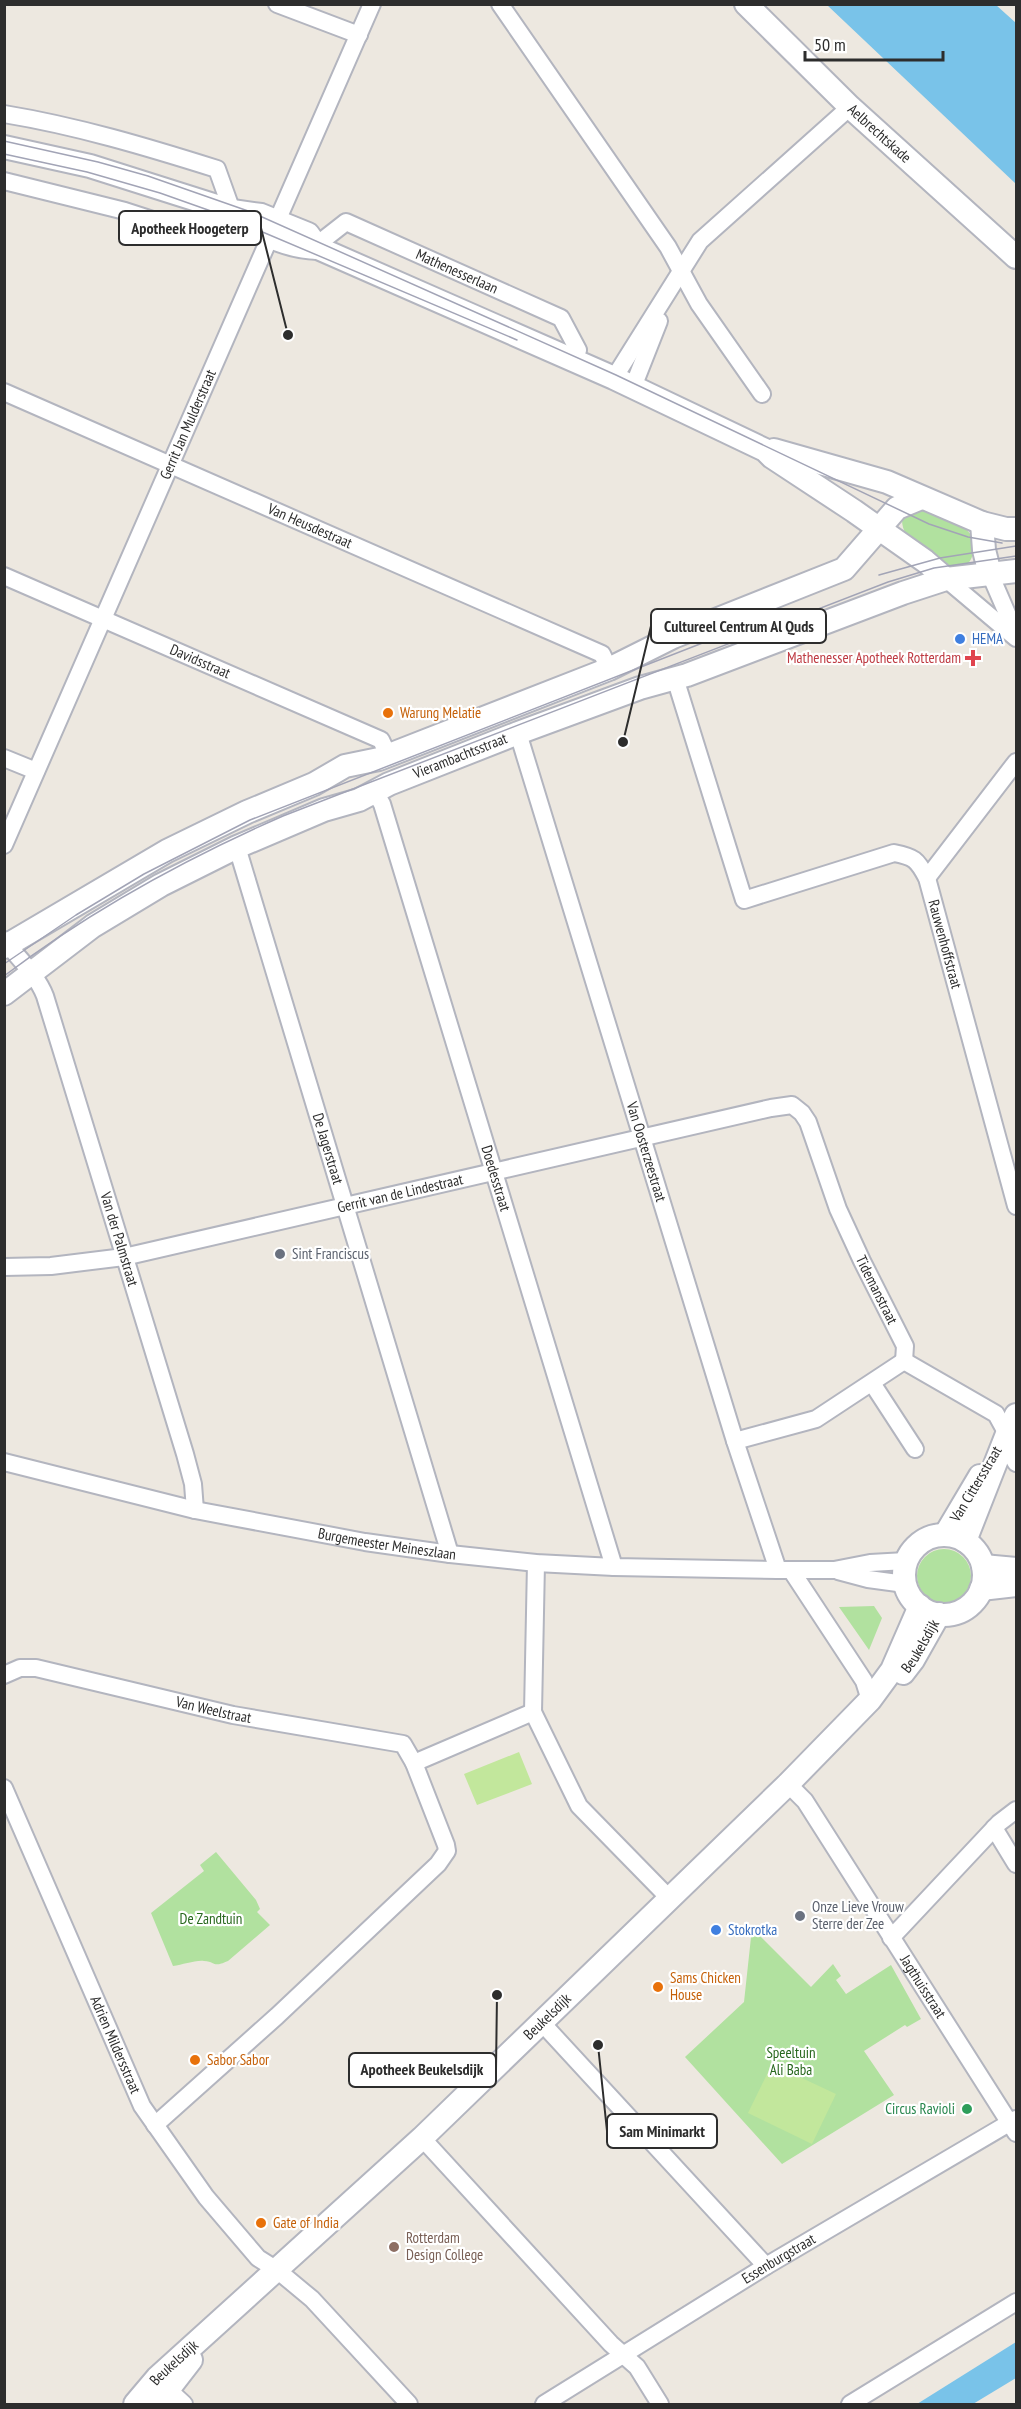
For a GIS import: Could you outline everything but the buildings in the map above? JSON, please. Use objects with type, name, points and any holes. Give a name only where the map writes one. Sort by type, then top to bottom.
[{"type":"street","points":[[277,4],[359,34]]},
{"type":"street","name":"Gerrit Jan Mulderstraat","points":[[4,845],[372,4]]},
{"type":"street","points":[[500,4],[668,246],[699,304],[762,394]]},
{"type":"street","name":"Aelbrechtskade","points":[[746,4],[850,107],[1017,256]]},
{"type":"street","points":[[623,382],[681,271],[700,240],[850,107]]},
{"type":"street","points":[[4,114],[36,119],[132,142],[217,169],[232,211]]},
{"type":"street","points":[[4,147],[90,166],[232,211],[254,229],[273,228],[292,246],[318,248],[623,382],[765,450],[925,561],[1017,636]]},
{"type":"street","points":[[4,181],[125,211],[199,235],[232,211]]},
{"type":"street","name":"Mathenesserlaan","points":[[318,248],[323,240],[346,222],[561,318],[578,350],[574,360]]},
{"type":"street","name":"Van Heusdestraat","points":[[4,392],[602,654],[609,669]]},
{"type":"street","points":[[765,450],[774,450],[882,480],[982,523],[1006,529],[1017,529]]},
{"type":"street","name":"Vierambachtsstraat","points":[[6,944],[167,851],[314,784],[345,766],[385,748],[609,669],[673,638],[844,569],[899,507],[921,498]]},
{"type":"street","points":[[982,523],[984,551],[990,574],[1017,636]]},
{"type":"street","name":"Vierambachtsstraat","points":[[4,994],[101,921],[161,885],[237,847],[324,810],[359,800],[389,784],[518,733],[946,579],[1017,572]]},
{"type":"street","name":"Davidsstraat","points":[[4,576],[104,619],[385,748]]},
{"type":"street","name":"Rauwenhoffstraat","points":[[675,678],[744,900],[894,853],[913,857],[927,878],[1017,1206]]},
{"type":"street","name":"Van Oosterzeestraat","points":[[518,733],[735,1442],[784,1570],[864,1681],[870,1700]]},
{"type":"street","points":[[4,758],[36,771]]},
{"type":"street","points":[[927,878],[1017,762]]},
{"type":"street","name":"Doedesstraat","points":[[375,792],[382,804],[614,1567]]},
{"type":"street","name":"De Jagerstraat","points":[[237,847],[450,1554]]},
{"type":"street","points":[[6,944],[32,974]]},
{"type":"street","name":"Van der Palmstraat","points":[[32,974],[40,981],[45,996],[188,1464],[193,1484],[195,1510]]},
{"type":"street","name":"Gerrit van de Lindestraat","points":[[4,1267],[51,1266],[124,1257],[792,1105]]},
{"type":"street","name":"Tidemanstraat","points":[[792,1105],[808,1122],[838,1209],[866,1271],[905,1346],[904,1360]]},
{"type":"street","points":[[735,1442],[816,1419],[904,1360],[1012,1425],[1012,1456],[1017,1463]]},
{"type":"street","points":[[872,1383],[915,1449]]},
{"type":"street","name":"Van Cittersstraat","points":[[955,1538],[1012,1425]]},
{"type":"street","name":"Burgemeester Meineszlaan","points":[[4,1462],[195,1510],[365,1542],[450,1554],[536,1563],[614,1567],[834,1570]]},
{"type":"street","points":[[929,1538],[955,1538],[977,1553],[983,1566],[981,1589],[973,1602],[963,1610],[951,1614],[929,1610],[912,1598],[905,1584],[906,1561],[915,1547],[929,1538]]},
{"type":"street","points":[[834,1570],[870,1563],[906,1561]]},
{"type":"street","points":[[536,1563],[533,1712],[572,1796],[579,1806],[670,1899]]},
{"type":"street","points":[[983,1566],[1017,1569]]},
{"type":"street","points":[[834,1570],[868,1579],[905,1584]]},
{"type":"street","points":[[981,1589],[1017,1585]]},
{"type":"street","name":"Beukelsdijk","points":[[135,2404],[166,2395],[217,2325],[422,2138],[788,1784],[870,1700],[892,1670],[929,1610]]},
{"type":"street","name":"Van Weelstraat","points":[[4,1675],[20,1668],[36,1668],[233,1715],[403,1744],[414,1763]]},
{"type":"street","points":[[155,2125],[277,2016],[438,1864],[447,1851],[446,1845],[414,1763],[533,1712]]},
{"type":"street","name":"Jagthuisstraat","points":[[788,1784],[805,1801],[891,1938],[1014,2125]]},
{"type":"street","name":"Adrien Mildersstraat","points":[[4,1788],[132,2085],[155,2125],[206,2197],[258,2258],[277,2270],[312,2299],[408,2404]]},
{"type":"street","points":[[891,1938],[994,1828],[1017,1810]]},
{"type":"street","points":[[994,1828],[1017,1864]]},
{"type":"street","points":[[542,2022],[766,2266]]},
{"type":"street","name":"Essenburgstraat","points":[[544,2404],[766,2266],[1014,2125]]},
{"type":"street","points":[[422,2138],[624,2356],[638,2367],[660,2404]]},
{"type":"street","points":[[850,2404],[1017,2302]]},
{"type":"green space","points":[[924,509],[955,522],[971,534],[974,552],[968,564],[946,568],[917,548],[906,535],[902,518],[912,510]]},
{"type":"green space","points":[[939,1549],[949,1549],[959,1553],[967,1561],[971,1576],[967,1591],[959,1599],[949,1603],[939,1603],[929,1599],[921,1591],[917,1581],[917,1571],[921,1561],[929,1553]]},
{"type":"green space","points":[[874,1606],[882,1618],[869,1650],[839,1607]]},
{"type":"green space","points":[[519,1752],[532,1784],[477,1805],[464,1774]]},
{"type":"green space","name":"De Zandtuin","points":[[216,1852],[256,1900],[260,1909],[257,1912],[270,1925],[228,1961],[217,1964],[197,1961],[173,1966],[151,1913],[204,1871],[200,1865]]},
{"type":"green space","name":"Speeltuin Ali Baba","points":[[752,1928],[811,1987],[833,1964],[841,1976],[836,1980],[846,1994],[891,1965],[921,2019],[907,2027],[905,2025],[864,2051],[894,2095],[782,2164],[685,2057],[744,2002]]},
{"type":"green space","points":[[772,2064],[836,2094],[812,2144],[748,2113]]},
{"type":"water","points":[[827,5],[996,5],[1016,23],[1016,184]]},
{"type":"water","points":[[1016,2342],[1016,2378],[973,2404],[917,2404]]},
{"type":"tram line","points":[[4,141],[148,176],[251,212],[616,375],[929,524],[968,537],[1002,543]]},
{"type":"tram line","points":[[4,154],[87,172],[160,193],[225,216],[517,340]]},
{"type":"tram line","points":[[879,575],[940,558],[1016,546]]},
{"type":"tram line","points":[[4,976],[104,908],[174,868],[283,816],[888,582],[934,568],[1016,556]]},
{"type":"tram line","points":[[4,964],[76,915],[144,874],[250,820],[705,642]]},
{"type":"place","name":"Apotheek Hoogeterp","points":[[288,335]]},
{"type":"place","name":"HEMA","points":[[960,639]]},
{"type":"place","name":"Mathenesser Apotheek Rotterdam","points":[[973,658]]},
{"type":"place","name":"Warung Melatie","points":[[388,713]]},
{"type":"place","name":"Cultureel Centrum Al Quds","points":[[623,742]]},
{"type":"place","name":"Sint Franciscus","points":[[280,1254]]},
{"type":"place","name":"Onze Lieve Vrouw Sterre der Zee","points":[[800,1916]]},
{"type":"place","name":"Stokrotka","points":[[716,1930]]},
{"type":"place","name":"Sams Chicken House","points":[[658,1987]]},
{"type":"place","name":"Apotheek Beukelsdijk","points":[[497,1995]]},
{"type":"place","name":"Sam Minimarkt","points":[[598,2045]]},
{"type":"place","name":"Sabor Sabor","points":[[195,2060]]},
{"type":"place","name":"Circus Ravioli","points":[[967,2109]]},
{"type":"place","name":"Gate of India","points":[[261,2223]]},
{"type":"place","name":"Rotterdam Design College","points":[[394,2247]]}]
